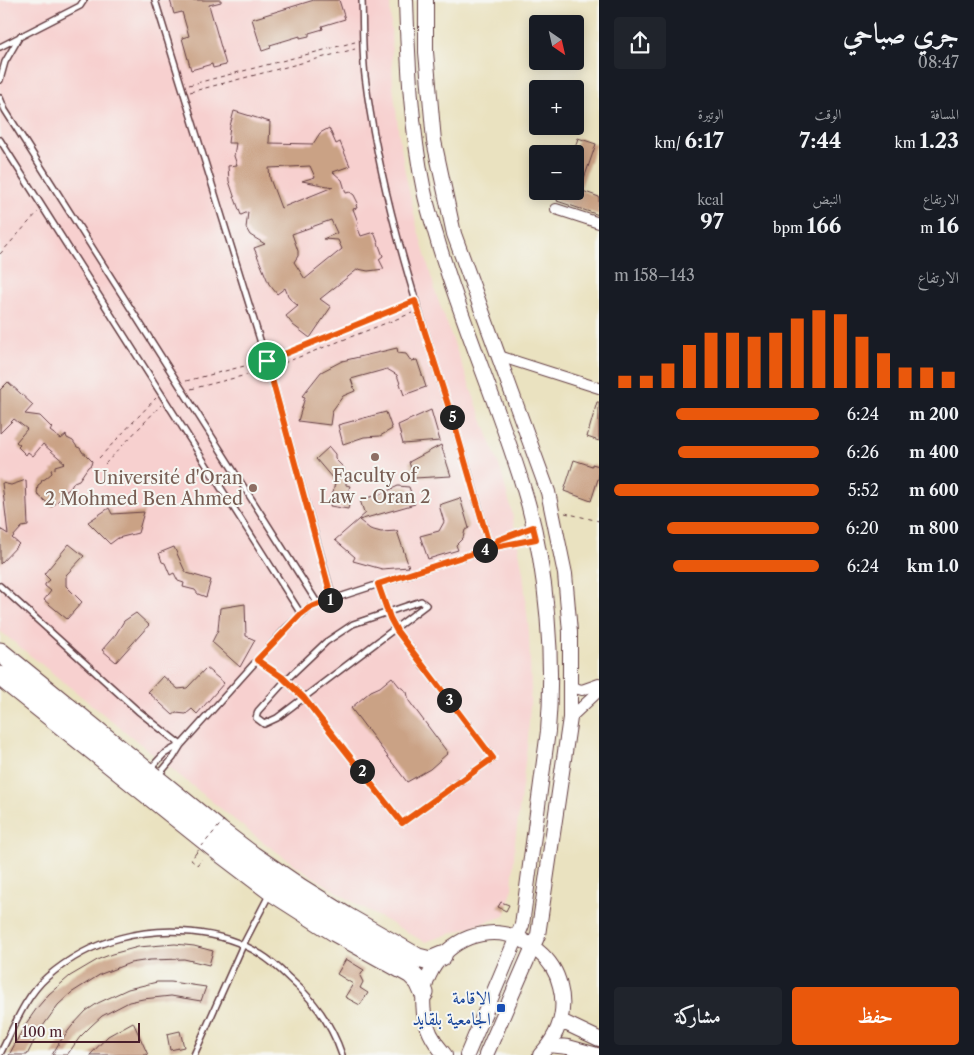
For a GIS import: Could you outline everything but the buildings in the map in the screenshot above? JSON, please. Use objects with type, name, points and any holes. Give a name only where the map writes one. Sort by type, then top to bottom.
[{"type":"highway","points":[[0,652],[220,831],[282,876],[344,916],[418,958],[430,961],[442,956]]},
{"type":"highway","points":[[0,676],[271,891],[335,932],[411,974],[419,982],[424,993]]},
{"type":"main road","points":[[406,0],[412,118],[424,192],[450,281],[528,504],[546,607],[551,667],[551,699],[522,925],[467,1055]]},
{"type":"main road","points":[[426,0],[426,52],[434,141],[454,234],[548,492],[565,574],[570,632],[570,718],[538,935],[486,1055]]},
{"type":"main road","points":[[445,1055],[435,1044],[427,1028],[423,1011],[424,993],[430,973],[442,956],[452,947],[477,936],[497,934],[517,938],[534,947],[548,962],[559,980],[563,1007],[561,1021],[545,1050]]},
{"type":"main road","points":[[561,1021],[599,1039]]},
{"type":"main road","points":[[545,1050],[568,1047],[597,1055]]},
{"type":"street","points":[[556,209],[599,223]]},
{"type":"street","points":[[499,356],[599,388]]},
{"type":"street","points":[[571,687],[582,690],[599,684]]},
{"type":"street","points":[[570,718],[599,690]]},
{"type":"lane","points":[[0,46],[80,6],[84,0]]},
{"type":"lane","points":[[155,0],[267,361],[332,599]]},
{"type":"lane","points":[[362,0],[365,75],[378,160],[386,196],[415,301],[456,430],[490,548]]},
{"type":"lane","points":[[0,80],[5,62],[20,36]]},
{"type":"lane","points":[[0,98],[5,110],[318,604]]},
{"type":"lane","points":[[0,140],[301,614]]},
{"type":"lane","points":[[490,548],[498,540],[534,533]]},
{"type":"lane","points":[[151,776],[173,758],[180,745],[301,614],[318,604],[332,599],[534,533]]},
{"type":"lane","points":[[257,660],[286,680],[304,698],[402,823],[493,758],[396,628],[378,584]]},
{"type":"lane","points":[[0,586],[138,711],[180,745]]},
{"type":"lane","points":[[421,601],[426,605],[396,628],[277,718],[264,724],[256,718],[258,710],[286,680],[326,642],[345,629],[353,624],[421,601]]},
{"type":"lane","points":[[151,776],[164,754],[180,745]]},
{"type":"lane","points":[[194,1055],[243,945],[271,891],[282,876]]},
{"type":"lane","points":[[0,1054],[35,991],[46,979],[82,953],[120,938],[143,933],[173,932],[220,938],[243,945],[260,954],[299,987],[316,1006],[329,1026],[342,1055]]},
{"type":"path","points":[[182,87],[363,40]]},
{"type":"path","points":[[184,94],[363,47]]},
{"type":"path","points":[[0,254],[43,206]]},
{"type":"path","points":[[178,383],[267,361],[415,301]]},
{"type":"path","points":[[183,391],[269,369],[418,311]]},
{"type":"path","points":[[99,458],[160,394]]},
{"type":"path","points":[[105,464],[165,401]]},
{"type":"path","points":[[552,510],[599,521]]},
{"type":"path","points":[[202,859],[197,865],[191,860],[224,820]]},
{"type":"shaded area","name":"Université d'Oran 2 Mohmed Ben Ahmed","points":[[0,0],[390,0],[393,85],[405,172],[416,223],[437,297],[500,468],[511,508],[523,572],[529,633],[531,688],[528,739],[515,842],[512,890],[505,916],[425,942],[359,906],[295,865],[251,833],[0,631]]},
{"type":"place","name":"Faculty of Law - Oran 2","points":[[375,457]]},
{"type":"place","name":"Université d'Oran 2 Mohmed Ben Ahmed","points":[[253,488]]},
{"type":"place","name":"الاقامة الجامعية بلقايد","points":[[501,1008]]},
{"type":"route","points":[[267,361],[332,599],[309,608],[301,614],[257,660],[282,677],[304,698],[402,823],[493,758],[397,631],[390,618],[378,584],[490,548],[498,540],[533,527],[536,539],[490,548],[456,430],[415,301],[267,361]]}]
